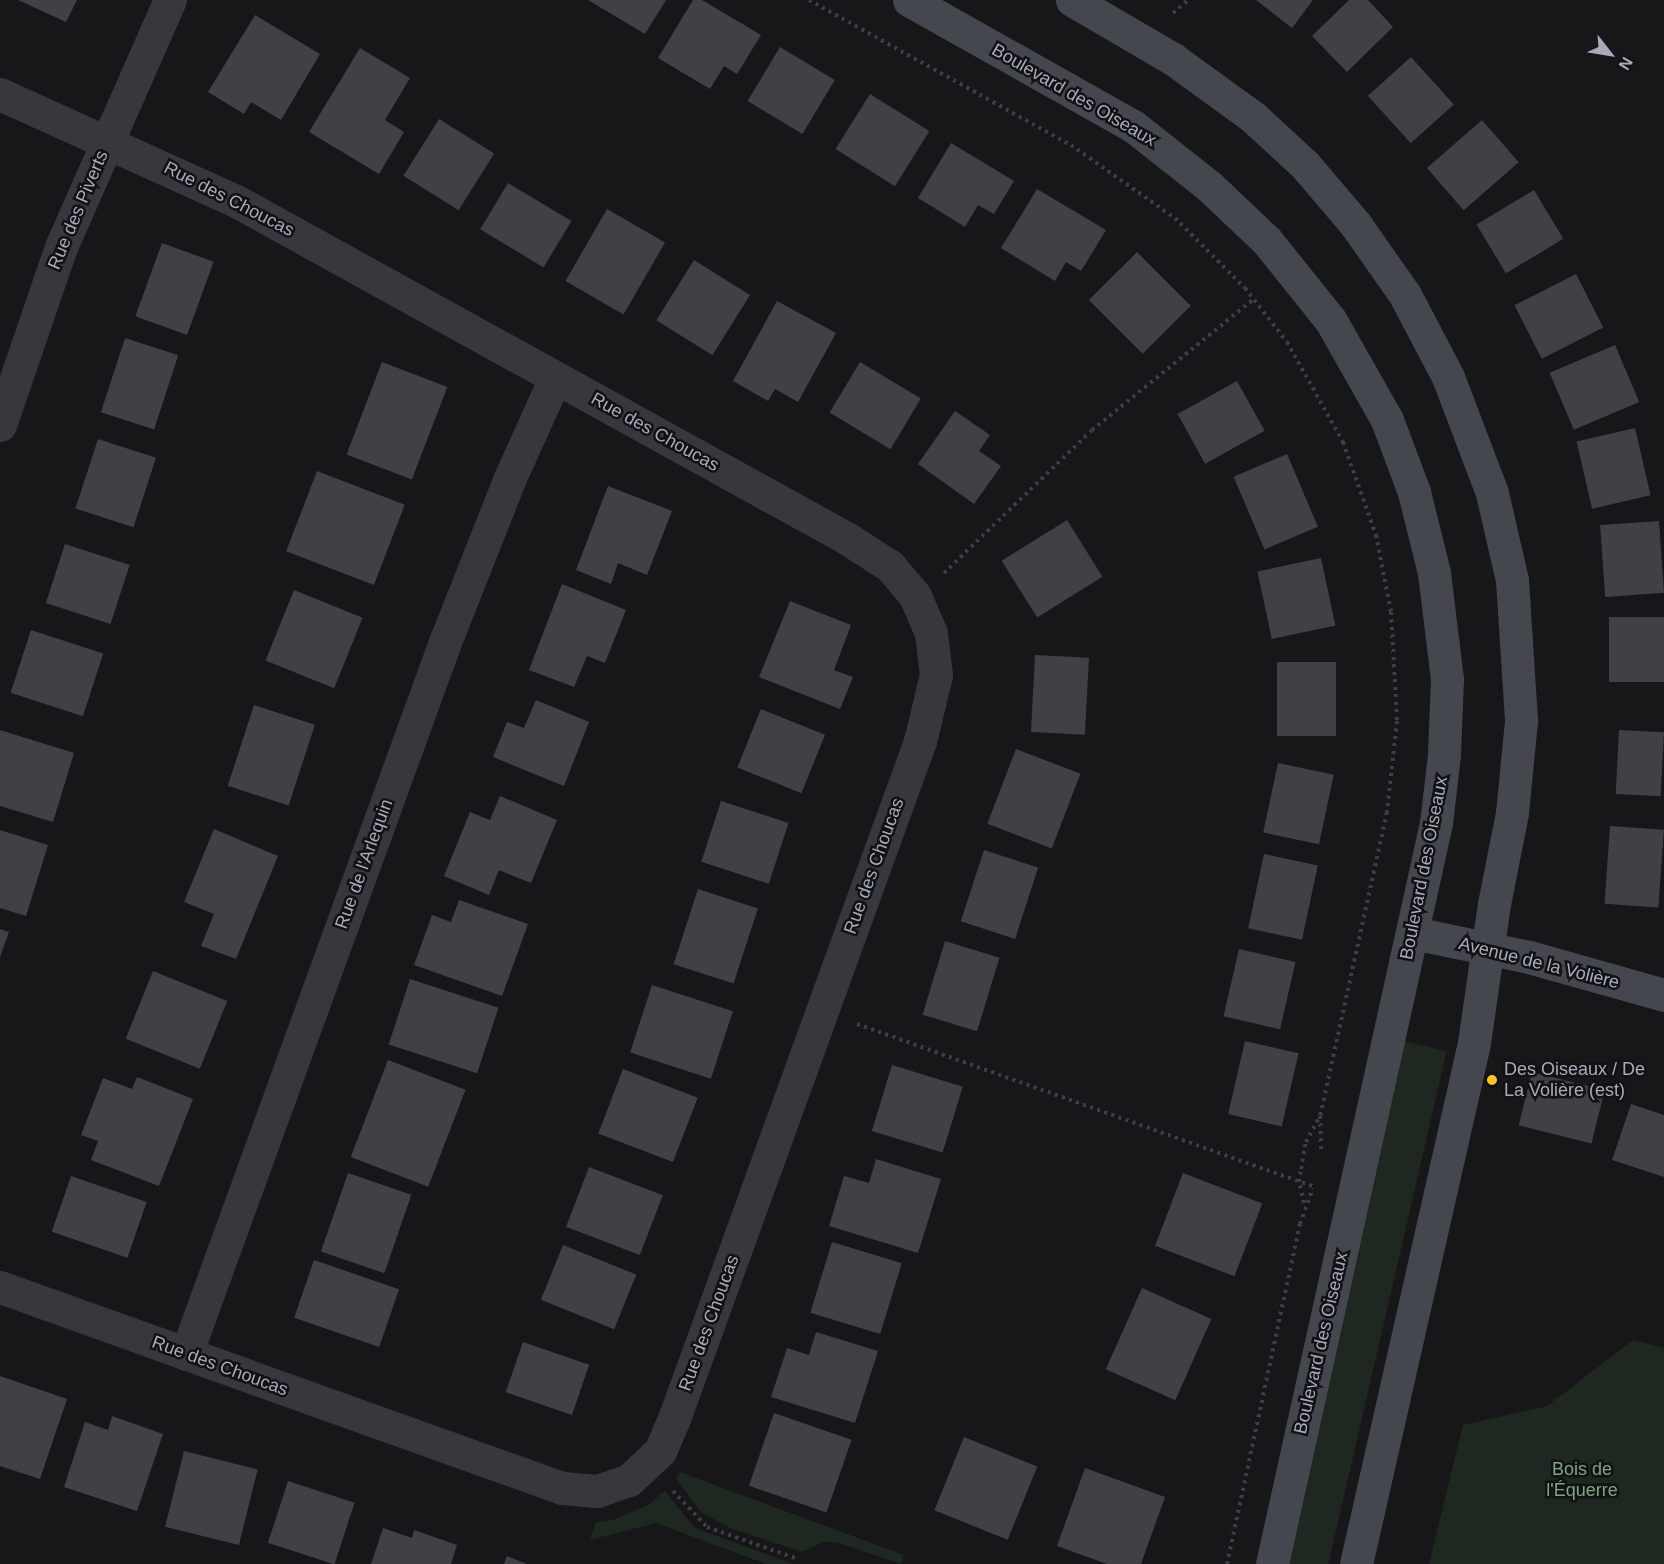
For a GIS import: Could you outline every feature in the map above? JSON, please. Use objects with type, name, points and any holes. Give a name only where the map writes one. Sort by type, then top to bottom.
[{"type":"street","name":"Rue des Piverts","points":[[0,425],[44,291],[170,0]]},
{"type":"street","name":"Boulevard des Oiseaux","points":[[909,0],[1105,109],[1185,166],[1239,212],[1290,265],[1331,321],[1369,384],[1387,420],[1414,492],[1434,573],[1445,642],[1447,714],[1441,793],[1413,933],[1272,1564]]},
{"type":"street","points":[[1072,0],[1173,59],[1253,117],[1305,165],[1382,260],[1427,333],[1448,377],[1492,493],[1510,569],[1518,626],[1521,721],[1518,766],[1487,948],[1474,1043],[1356,1564]]},
{"type":"street","name":"Rue des Choucas","points":[[0,94],[108,141],[286,227],[849,539],[890,566],[904,579],[924,613],[934,655],[934,695],[920,741],[675,1416],[660,1451],[641,1471],[614,1487],[580,1491],[539,1481],[0,1287]]},
{"type":"street","name":"Rue de l'Arlequin","points":[[186,1354],[445,642],[509,480],[555,378]]},
{"type":"street","name":"Avenue de la Volière","points":[[1413,933],[1487,948],[1664,995]]},
{"type":"path","points":[[809,0],[1044,130],[1132,185],[1194,234],[1254,299],[1300,362],[1343,442],[1376,535],[1394,638],[1397,721],[1394,771],[1320,1116],[1321,1160]]},
{"type":"path","points":[[1169,16],[1188,0]]},
{"type":"path","points":[[940,576],[1092,430],[1263,292]]},
{"type":"path","points":[[849,1021],[1314,1187]]},
{"type":"path","points":[[1305,1203],[1299,1182],[1306,1142],[1320,1116]]},
{"type":"path","points":[[1227,1564],[1305,1203],[1316,1178]]},
{"type":"path","points":[[669,1486],[698,1521],[707,1527],[798,1559]]},
{"type":"green space","points":[[1399,1040],[1447,1051],[1328,1564],[1278,1562]]},
{"type":"green space","name":"Bois de l'Équerre","points":[[1633,1340],[1664,1348],[1664,1564],[1429,1564],[1463,1425],[1547,1406]]},
{"type":"green space","points":[[680,1472],[904,1555],[901,1564],[836,1542],[824,1542],[802,1552],[730,1528],[701,1512],[676,1479]]},
{"type":"green space","points":[[665,1491],[695,1528],[793,1564],[766,1564],[656,1523],[590,1540],[596,1522],[613,1520],[648,1505]]},
{"type":"building","points":[[18,0],[77,0],[66,22]]},
{"type":"building","points":[[588,0],[666,0],[645,34]]},
{"type":"building","points":[[693,0],[702,0],[761,35],[737,74],[724,66],[710,89],[658,58]]},
{"type":"building","points":[[1256,0],[1313,0],[1292,28]]},
{"type":"building","points":[[1349,0],[1368,0],[1393,27],[1347,72],[1312,36]]},
{"type":"building","points":[[255,15],[320,54],[281,120],[251,102],[244,114],[208,92]]},
{"type":"building","points":[[780,47],[835,80],[802,134],[748,101]]},
{"type":"building","points":[[360,48],[410,78],[385,120],[404,132],[379,174],[309,132]]},
{"type":"building","points":[[1411,57],[1454,105],[1411,143],[1368,96]]},
{"type":"building","points":[[870,94],[929,131],[895,186],[836,149]]},
{"type":"building","points":[[439,119],[494,153],[459,210],[403,176]]},
{"type":"building","points":[[1482,120],[1519,162],[1464,210],[1427,168]]},
{"type":"building","points":[[951,143],[1014,181],[994,214],[978,205],[965,227],[918,198]]},
{"type":"building","points":[[508,183],[571,221],[544,267],[480,229]]},
{"type":"building","points":[[1037,189],[1106,230],[1081,271],[1066,262],[1055,281],[1001,248]]},
{"type":"building","points":[[1534,190],[1563,239],[1506,273],[1477,225]]},
{"type":"building","points":[[607,209],[665,243],[624,314],[566,281]]},
{"type":"building","points":[[162,243],[214,262],[187,335],[135,316]]},
{"type":"building","points":[[1137,252],[1191,306],[1143,354],[1089,300]]},
{"type":"building","points":[[694,260],[750,295],[712,355],[656,320]]},
{"type":"building","points":[[1576,274],[1603,327],[1542,359],[1515,305]]},
{"type":"building","points":[[777,301],[836,333],[798,402],[775,389],[768,401],[733,381]]},
{"type":"building","points":[[125,338],[178,355],[154,429],[101,412]]},
{"type":"building","points":[[1615,345],[1639,402],[1574,430],[1550,373]]},
{"type":"building","points":[[382,362],[447,387],[412,480],[347,454]]},
{"type":"building","points":[[860,362],[921,399],[890,449],[830,413]]},
{"type":"building","points":[[1237,381],[1265,431],[1205,464],[1178,414]]},
{"type":"building","points":[[955,411],[990,435],[979,451],[1001,466],[974,504],[918,464]]},
{"type":"building","points":[[1635,428],[1651,495],[1592,509],[1577,441]]},
{"type":"building","points":[[98,439],[156,458],[133,527],[75,508]]},
{"type":"building","points":[[1287,454],[1318,527],[1264,549],[1234,477]]},
{"type":"building","points":[[317,471],[405,505],[374,585],[286,551]]},
{"type":"building","points":[[608,486],[672,511],[647,575],[618,563],[611,584],[576,570]]},
{"type":"building","points":[[1067,520],[1103,577],[1037,618],[1002,561]]},
{"type":"building","points":[[1659,521],[1664,593],[1605,597],[1600,525]]},
{"type":"building","points":[[65,544],[130,565],[111,624],[46,603]]},
{"type":"building","points":[[1321,558],[1335,625],[1272,639],[1257,572]]},
{"type":"building","points":[[562,584],[626,610],[605,663],[587,656],[574,687],[529,670]]},
{"type":"building","points":[[294,590],[363,618],[334,688],[266,660]]},
{"type":"building","points":[[790,601],[851,625],[834,670],[853,677],[840,709],[759,677]]},
{"type":"building","points":[[1609,617],[1664,617],[1664,682],[1609,682]]},
{"type":"building","points":[[31,630],[103,653],[83,716],[11,693]]},
{"type":"building","points":[[1035,655],[1089,658],[1085,735],[1031,732]]},
{"type":"building","points":[[1277,662],[1336,662],[1336,736],[1277,736]]},
{"type":"building","points":[[536,700],[589,722],[564,786],[493,757],[507,722],[524,728]]},
{"type":"building","points":[[254,705],[315,725],[289,806],[228,786]]},
{"type":"building","points":[[761,709],[825,735],[801,793],[737,767]]},
{"type":"building","points":[[0,730],[74,753],[53,822],[0,806]]},
{"type":"building","points":[[1619,730],[1664,732],[1661,796],[1616,794]]},
{"type":"building","points":[[1016,749],[1080,774],[1052,848],[987,824]]},
{"type":"building","points":[[1278,763],[1334,775],[1319,844],[1263,832]]},
{"type":"building","points":[[500,796],[557,820],[531,883],[499,870],[489,895],[444,876],[470,812],[490,820]]},
{"type":"building","points":[[721,801],[789,823],[769,884],[701,862]]},
{"type":"building","points":[[1610,826],[1664,830],[1658,908],[1605,904]]},
{"type":"building","points":[[214,829],[278,856],[236,959],[201,946],[214,914],[184,902]]},
{"type":"building","points":[[0,830],[48,845],[26,916],[0,908]]},
{"type":"building","points":[[984,850],[1038,868],[1015,939],[961,921]]},
{"type":"building","points":[[1264,854],[1318,865],[1302,940],[1248,928]]},
{"type":"building","points":[[698,889],[758,908],[734,984],[674,964]]},
{"type":"building","points":[[459,900],[528,924],[502,996],[414,965],[432,915],[451,922]]},
{"type":"building","points":[[0,929],[9,932],[0,957]]},
{"type":"building","points":[[945,941],[1000,958],[977,1031],[922,1015]]},
{"type":"building","points":[[1239,949],[1296,962],[1280,1029],[1223,1016]]},
{"type":"building","points":[[153,971],[227,1001],[200,1069],[126,1039]]},
{"type":"building","points":[[410,979],[498,1008],[477,1073],[389,1045]]},
{"type":"building","points":[[652,985],[733,1011],[711,1079],[630,1053]]},
{"type":"building","points":[[1245,1041],[1299,1053],[1282,1126],[1228,1114]]},
{"type":"building","points":[[388,1060],[465,1090],[428,1187],[351,1157]]},
{"type":"building","points":[[892,1065],[963,1087],[943,1153],[872,1131]]},
{"type":"building","points":[[623,1069],[698,1098],[673,1162],[598,1133]]},
{"type":"building","points":[[1532,1072],[1605,1090],[1591,1144],[1519,1125]]},
{"type":"building","points":[[137,1077],[193,1099],[159,1186],[91,1160],[98,1141],[81,1135],[103,1078],[132,1089]]},
{"type":"building","points":[[1631,1104],[1664,1115],[1664,1177],[1612,1160]]},
{"type":"building","points":[[876,1159],[941,1179],[918,1253],[829,1226],[844,1176],[869,1183]]},
{"type":"building","points":[[589,1167],[663,1195],[640,1255],[566,1227]]},
{"type":"building","points":[[348,1173],[411,1195],[384,1273],[321,1251]]},
{"type":"building","points":[[1183,1173],[1262,1203],[1234,1276],[1155,1246]]},
{"type":"building","points":[[71,1176],[147,1202],[127,1258],[52,1232]]},
{"type":"building","points":[[832,1242],[902,1263],[880,1334],[810,1313]]},
{"type":"building","points":[[563,1245],[636,1275],[614,1329],[541,1300]]},
{"type":"building","points":[[314,1260],[399,1289],[379,1347],[294,1318]]},
{"type":"building","points":[[1142,1288],[1211,1319],[1175,1400],[1106,1369]]},
{"type":"building","points":[[816,1332],[878,1351],[855,1423],[771,1397],[787,1348],[809,1355]]},
{"type":"building","points":[[523,1342],[589,1365],[572,1415],[506,1392]]},
{"type":"building","points":[[0,1376],[67,1399],[40,1479],[0,1466]]},
{"type":"building","points":[[774,1413],[852,1440],[826,1513],[749,1486]]},
{"type":"building","points":[[112,1416],[163,1434],[137,1511],[64,1487],[85,1422],[108,1430]]},
{"type":"building","points":[[964,1437],[1037,1467],[1008,1540],[934,1510]]},
{"type":"building","points":[[184,1451],[258,1469],[239,1545],[165,1527]]},
{"type":"building","points":[[1085,1468],[1165,1497],[1141,1564],[1107,1564],[1057,1546]]},
{"type":"building","points":[[288,1481],[355,1503],[335,1564],[268,1543]]},
{"type":"building","points":[[383,1528],[412,1538],[414,1530],[457,1545],[451,1564],[371,1564]]},
{"type":"building","points":[[507,1556],[527,1564],[504,1564]]},
{"type":"place","name":"Des Oiseaux / De La Volière (est)","points":[[1492,1080]]}]
